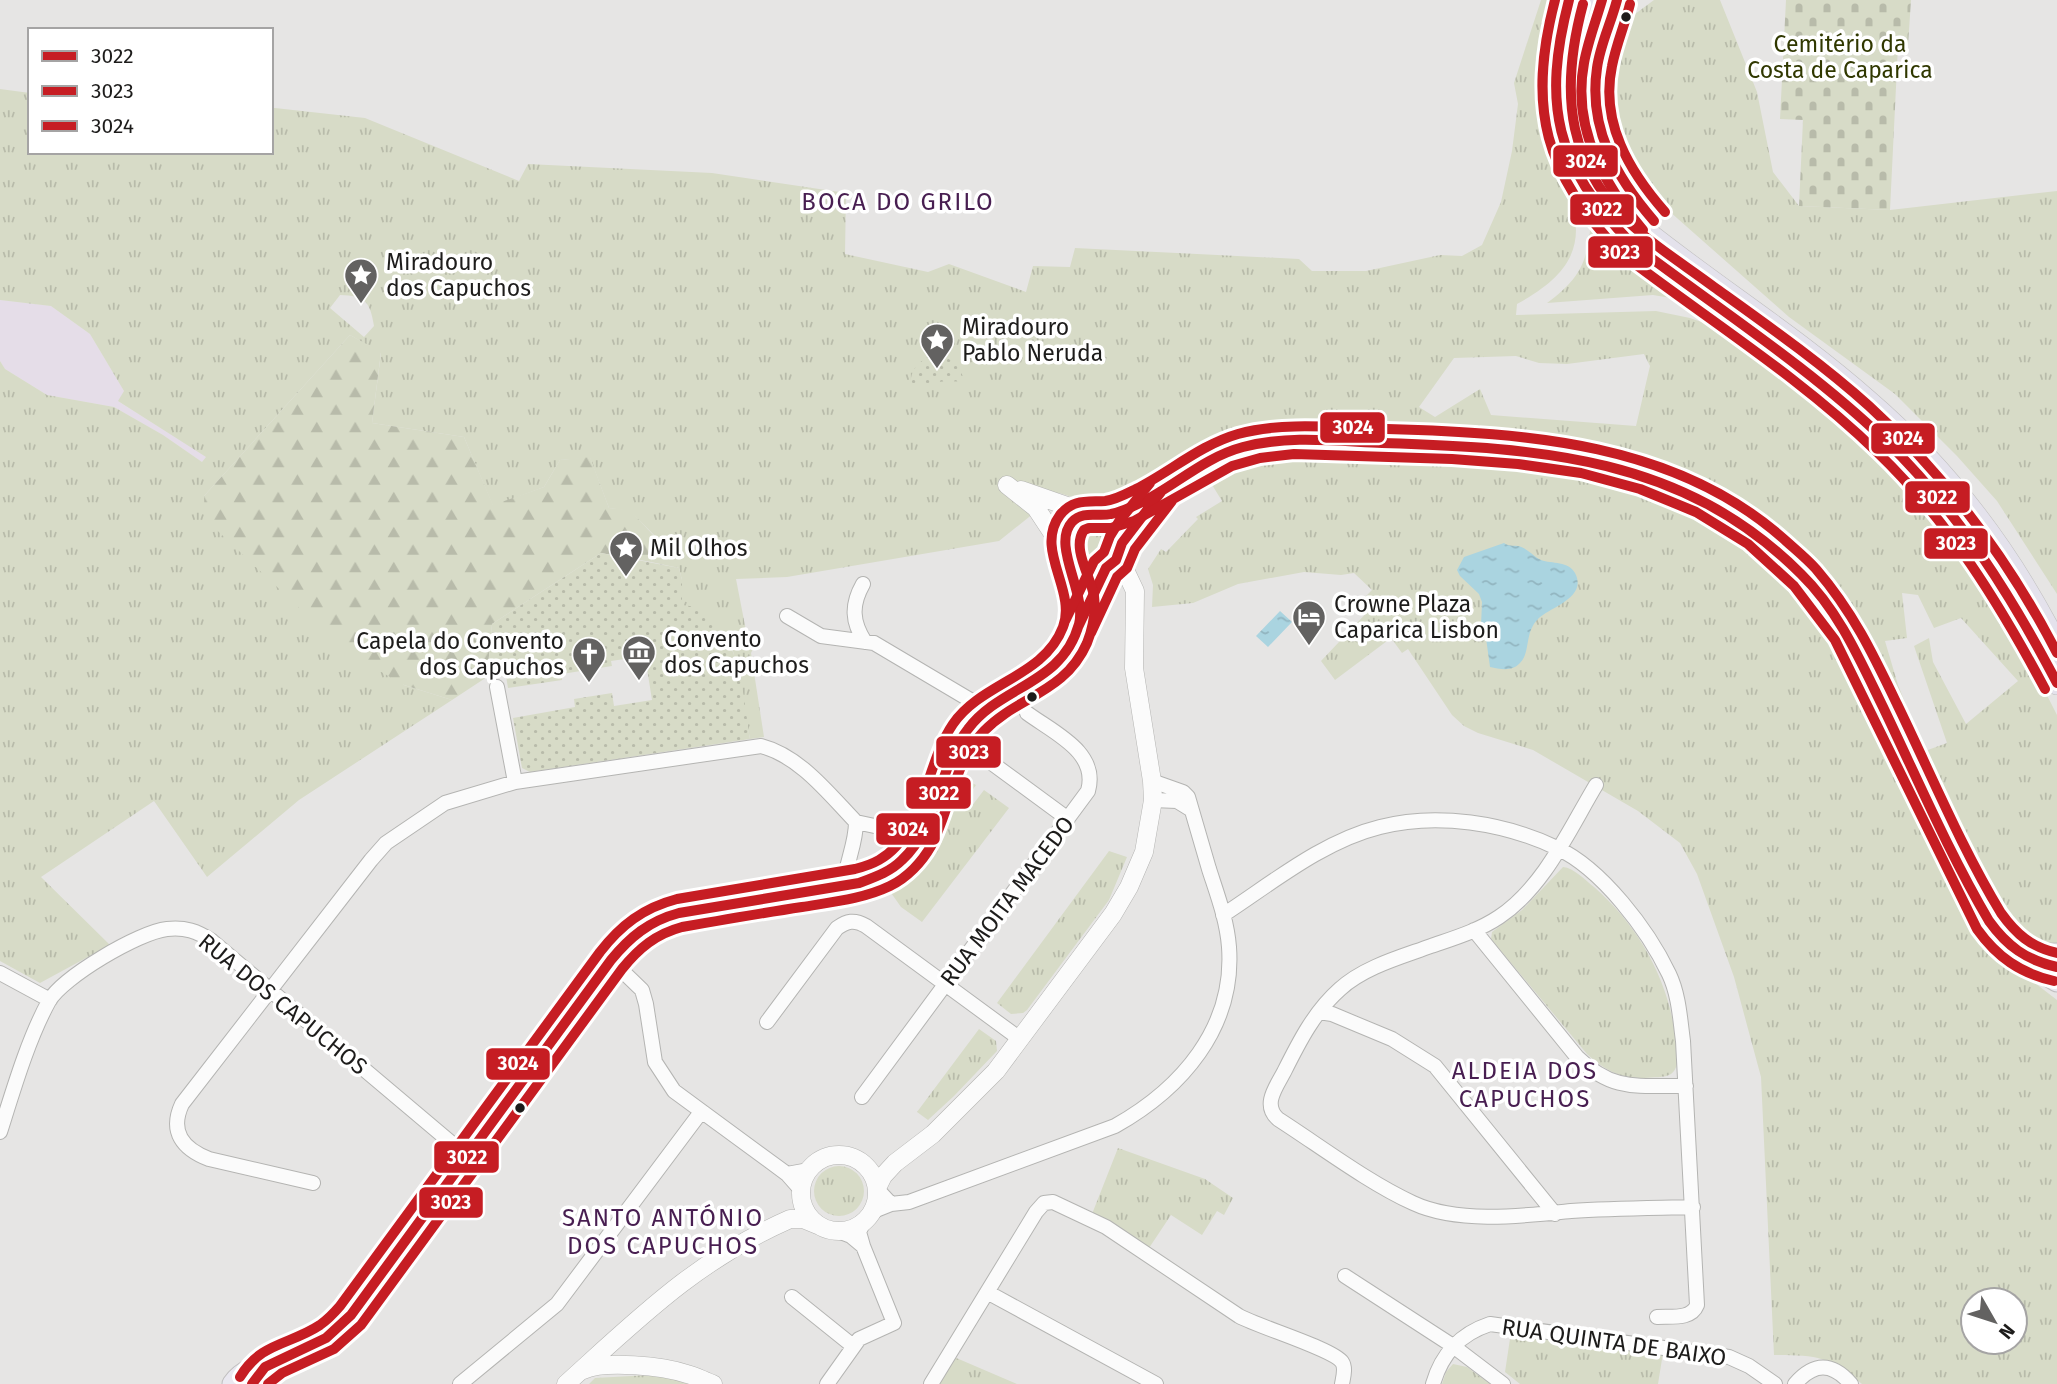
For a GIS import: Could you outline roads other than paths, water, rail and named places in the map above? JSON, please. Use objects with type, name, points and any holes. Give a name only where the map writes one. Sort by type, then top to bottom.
[{"type":"highway","points":[[1569,0],[1555,56],[1555,102],[1559,126],[1570,160],[1594,203],[1631,243],[1840,400],[1903,458],[1954,515],[1986,558],[2017,606],[2057,683]]},
{"type":"highway","points":[[1601,0],[1580,67],[1579,100],[1586,145],[1609,193],[1628,217],[1644,231],[1838,376],[1908,439],[1955,490],[1998,546],[2025,588],[2057,647]]},
{"type":"main road","points":[[1080,622],[1080,593],[1063,540],[1067,528],[1075,519],[1138,505],[1198,466],[1236,449],[1272,443],[1430,443],[1522,448],[1626,469],[1696,495],[1748,526],[1781,553],[1814,587],[1842,624],[1858,652],[1994,931],[2010,948],[2057,981]]},
{"type":"main road","points":[[233,1384],[246,1371],[273,1362],[329,1336],[351,1315],[611,960],[644,926],[664,917],[844,887],[875,879],[902,862],[917,844],[932,815],[950,760],[963,734],[987,710],[1057,663],[1069,647],[1115,556],[1161,492]]},
{"type":"main road","points":[[1066,555],[1074,565],[1095,572],[1115,556],[1117,526],[1095,514]]},
{"type":"main road","points":[[1982,911],[1997,930],[2020,946],[2042,954],[2057,954]]},
{"type":"main road","points":[[2010,948],[2033,961],[2057,967]]},
{"type":"main road","points":[[252,1384],[259,1372],[273,1362]]},
{"type":"street","points":[[1066,555],[1036,508],[1007,485],[1095,514]]},
{"type":"street","points":[[827,1384],[853,1346],[864,1335],[894,1323],[859,1232],[873,1210],[883,1176],[895,1163],[933,1134],[996,1070],[1113,914],[1129,887],[1144,852],[1153,800],[1134,668],[1135,591],[1132,580],[1115,556]]},
{"type":"street","points":[[863,584],[857,594],[854,617],[857,630],[865,642]]},
{"type":"street","points":[[787,616],[821,636],[874,643],[987,710]]},
{"type":"street","points":[[497,687],[515,782]]},
{"type":"street","name":"RUA MOITA MACEDO","points":[[862,1097],[1088,792],[1091,773],[1082,754],[1027,713]]},
{"type":"street","points":[[313,1183],[202,1157],[187,1147],[176,1126],[177,1115],[182,1104],[386,843],[446,803],[515,782],[761,746],[782,753],[800,767],[856,822],[893,830],[917,844]]},
{"type":"street","points":[[985,758],[1068,819]]},
{"type":"street","points":[[838,1231],[851,1229],[876,1210],[891,1204],[918,1199],[1115,1126],[1135,1115],[1168,1089],[1201,1052],[1223,1006],[1230,960],[1223,915],[1188,797],[1183,792],[1152,780]]},
{"type":"street","points":[[1595,785],[1559,849],[1517,902],[1499,917],[1474,930],[1399,957],[1357,976],[1340,989],[1305,1031],[1273,1094],[1270,1106],[1278,1119],[1414,1203],[1454,1214],[1555,1214],[1693,1207]]},
{"type":"street","points":[[1153,800],[1177,801],[1190,809]]},
{"type":"street","points":[[1223,915],[1310,858],[1343,840],[1381,827],[1425,820],[1474,823],[1518,834],[1559,849],[1587,869],[1634,916],[1670,975],[1678,1002],[1686,1086],[1697,1305],[1695,1312],[1689,1315],[1657,1317]]},
{"type":"street","points":[[844,887],[845,873],[853,850],[856,822]]},
{"type":"street","points":[[767,1022],[836,929],[846,922],[860,922],[1020,1039]]},
{"type":"street","name":"RUA DOS CAPUCHOS","points":[[50,1000],[80,971],[111,953],[164,929],[198,931],[468,1157]]},
{"type":"street","points":[[1474,930],[1590,1070],[1605,1080],[1622,1084],[1686,1086]]},
{"type":"street","points":[[611,960],[642,990],[654,1062],[674,1091],[787,1174],[802,1194],[805,1210],[820,1226]]},
{"type":"street","points":[[0,973],[50,1000],[18,1076],[0,1132]]},
{"type":"street","points":[[1319,1012],[1332,1014],[1392,1039],[1435,1066],[1555,1214]]},
{"type":"street","points":[[460,1384],[557,1304],[701,1112]]},
{"type":"street","points":[[787,1174],[809,1170],[823,1159],[847,1156],[868,1168],[877,1189],[891,1204]]},
{"type":"street","points":[[868,1168],[895,1163]]},
{"type":"street","points":[[790,1220],[798,1209],[809,1170]]},
{"type":"street","points":[[931,1384],[1040,1207],[1053,1202],[1106,1227],[1257,1326],[1329,1353],[1342,1362],[1342,1384]]},
{"type":"street","points":[[573,1378],[613,1350],[631,1326],[668,1293],[714,1259],[758,1234],[790,1220],[803,1219],[838,1231],[863,1246]]},
{"type":"street","points":[[1345,1276],[1453,1346],[1503,1384]]},
{"type":"street","points":[[987,1292],[1156,1384]]},
{"type":"street","points":[[792,1297],[853,1346]]},
{"type":"street","name":"RUA QUINTA DE BAIXO","points":[[1453,1346],[1471,1331],[1490,1324],[1729,1357],[1749,1366],[1775,1384]]},
{"type":"street","points":[[1433,1384],[1442,1360],[1453,1346]]},
{"type":"street","points":[[613,1350],[632,1366]]},
{"type":"street","points":[[608,1366],[603,1355],[613,1350]]},
{"type":"street","points":[[573,1378],[589,1367],[632,1366],[687,1374],[713,1384]]},
{"type":"street","points":[[1796,1384],[1804,1374],[1826,1367],[1843,1375],[1851,1384]]},
{"type":"water","points":[[1504,543],[1521,547],[1541,560],[1569,566],[1578,582],[1566,601],[1538,619],[1529,636],[1523,659],[1513,668],[1506,669],[1490,667],[1486,638],[1481,626],[1482,602],[1479,594],[1457,570],[1464,557]]},
{"type":"water","points":[[1280,611],[1292,622],[1268,647],[1256,636]]},
{"type":"place","name":"Miradouro dos Capuchos","points":[[361,305]]},
{"type":"place","name":"Miradouro Pablo Neruda","points":[[937,370]]},
{"type":"place","name":"Mil Olhos","points":[[626,578]]},
{"type":"place","name":"Crowne Plaza Caparica Lisbon","points":[[1309,647]]},
{"type":"place","name":"Convento dos Capuchos","points":[[639,682]]},
{"type":"place","name":"Capela do Convento dos Capuchos","points":[[589,684]]},
{"type":"district","name":"BOCA DO GRILO","points":[[898,202]]},
{"type":"district","name":"ALDEIA DOS CAPUCHOS","points":[[1525,1085]]},
{"type":"district","name":"SANTO ANTÓNIO DOS CAPUCHOS","points":[[663,1232]]},
{"type":"park label","name":"Cemitério da Costa de Caparica","points":[[1840,57]]}]
